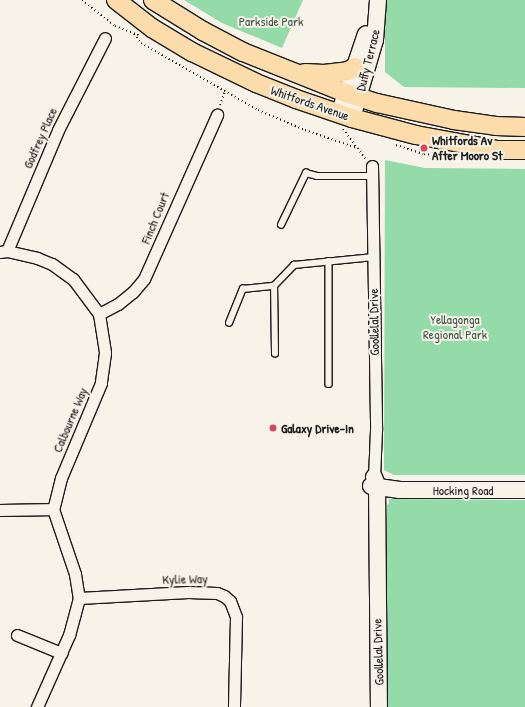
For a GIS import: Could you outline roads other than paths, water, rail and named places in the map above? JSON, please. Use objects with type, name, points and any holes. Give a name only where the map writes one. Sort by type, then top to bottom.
[{"type":"main road","name":"Whitfords Avenue","points":[[116,0],[152,28],[225,68],[296,100],[344,119],[416,135],[498,150],[525,150]]},
{"type":"main road","name":"Whitfords Avenue","points":[[154,0],[203,31],[243,52],[352,95],[454,120],[496,126],[525,127]]},
{"type":"main road","points":[[293,73],[324,74],[348,71],[355,67]]},
{"type":"street","name":"Duffy Terrace","points":[[352,95],[355,67],[366,33],[368,0]]},
{"type":"street","name":"Duffy Terrace","points":[[344,119],[352,95],[375,40],[378,0]]},
{"type":"street","name":"Godfrey Place","points":[[3,252],[58,130],[105,38]]},
{"type":"street","name":"Finch Court","points":[[99,314],[118,304],[133,292],[144,279],[216,115]]},
{"type":"street","name":"Goollelal Drive","points":[[371,707],[369,578],[376,430],[372,171]]},
{"type":"street","name":"Calbourne Way","points":[[3,252],[37,258],[64,272],[87,296],[99,314],[105,353],[101,383],[61,478],[53,509]]},
{"type":"street","name":"Goollelal Drive","points":[[374,487],[379,707]]},
{"type":"street","name":"Hocking Road","points":[[374,487],[400,490],[525,490]]},
{"type":"street","points":[[0,510],[53,509],[75,574],[79,598],[69,635],[37,707]]},
{"type":"street","name":"Kylie Way","points":[[79,598],[188,592],[217,593],[224,596],[230,601],[236,617],[234,707]]},
{"type":"street","points":[[17,635],[61,653]]},
{"type":"lane","points":[[281,225],[306,173],[317,176],[372,171]]},
{"type":"lane","points":[[229,323],[243,289],[274,286],[294,265],[374,257]]},
{"type":"lane","points":[[328,261],[329,384]]},
{"type":"lane","points":[[274,286],[275,354]]},
{"type":"place","name":"Whitfords Av After Mooro St","points":[[424,148]]},
{"type":"place","name":"Galaxy Drive-In","points":[[273,428]]},
{"type":"park label","name":"Parkside Park","points":[[271,21]]},
{"type":"park label","name":"Yellagonga Regional Park","points":[[455,328]]}]
